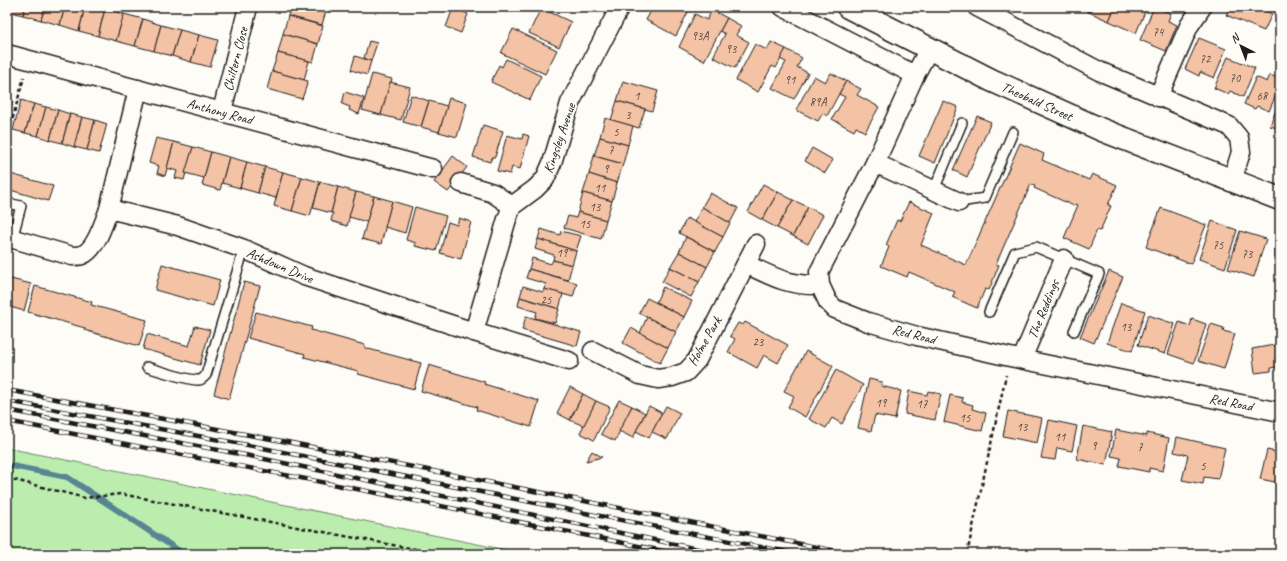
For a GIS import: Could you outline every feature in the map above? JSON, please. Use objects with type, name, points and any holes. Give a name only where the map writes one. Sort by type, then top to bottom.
[{"type":"street","name":"Chiltern Close","points":[[222,111],[248,7]]},
{"type":"street","name":"Kingsley Avenue","points":[[512,206],[535,189],[545,179],[552,163],[570,103],[620,7]]},
{"type":"street","points":[[783,7],[915,75]]},
{"type":"street","name":"Theobald Street","points":[[848,7],[991,80],[1102,130],[1280,199]]},
{"type":"street","points":[[977,7],[1099,70],[1158,97],[1229,126],[1239,138],[1241,152],[1232,181]]},
{"type":"street","points":[[1158,97],[1189,26],[1202,7]]},
{"type":"street","points":[[746,264],[780,280],[790,283],[803,286],[820,286],[819,272],[822,264],[875,163],[915,75],[929,49]]},
{"type":"street","name":"Anthony Road","points":[[7,54],[222,111],[433,170]]},
{"type":"street","points":[[10,238],[72,256],[82,255],[92,247],[109,209],[138,89]]},
{"type":"street","points":[[875,163],[959,202]]},
{"type":"street","points":[[461,182],[493,193],[512,206],[474,332]]},
{"type":"street","name":"Ashdown Drive","points":[[109,209],[178,226],[244,249],[304,276],[474,332],[569,361]]},
{"type":"street","name":"Holme Park","points":[[593,351],[640,375],[658,379],[672,377],[686,372],[697,360],[756,244]]},
{"type":"street","name":"The Reddings","points":[[1022,359],[1064,259]]},
{"type":"street","name":"Red Road","points":[[820,286],[828,302],[835,309],[868,322],[917,336],[1280,412]]},
{"type":"lane","points":[[934,190],[962,123]]},
{"type":"lane","points":[[959,202],[985,198],[1014,132]]},
{"type":"lane","points":[[7,203],[21,206],[10,238]]},
{"type":"lane","points":[[989,312],[1015,252],[1036,246],[1099,274],[1074,331]]},
{"type":"lane","points":[[147,367],[190,379],[200,380],[204,378],[244,249]]},
{"type":"path","points":[[7,139],[29,59]]},
{"type":"path","points":[[967,554],[1007,368]]},
{"type":"path","points":[[7,478],[85,498],[121,494],[441,554]]},
{"type":"green space","points":[[7,448],[526,554],[7,554]]},
{"type":"building","points":[[7,7],[25,7],[23,15],[7,11]]},
{"type":"building","points":[[25,7],[45,7],[41,20],[23,15]]},
{"type":"building","points":[[45,7],[65,7],[60,25],[41,20]]},
{"type":"building","points":[[65,7],[85,7],[79,31],[60,25]]},
{"type":"building","points":[[85,7],[98,7],[105,9],[98,36],[79,31]]},
{"type":"building","points":[[290,7],[327,7],[322,25],[288,16]]},
{"type":"building","points":[[653,7],[690,8],[676,36],[646,20]]},
{"type":"building","points":[[1083,7],[1115,7],[1109,21],[1082,9]]},
{"type":"building","points":[[1115,7],[1147,7],[1136,33],[1109,21]]},
{"type":"building","points":[[1154,7],[1171,13],[1168,21],[1177,25],[1166,51],[1140,40]]},
{"type":"building","points":[[1230,7],[1267,7],[1266,11],[1272,14],[1264,31],[1226,15]]},
{"type":"building","points":[[453,8],[468,14],[461,33],[446,27]]},
{"type":"building","points":[[541,8],[571,22],[559,47],[529,33]]},
{"type":"building","points":[[105,9],[124,14],[116,41],[98,36]]},
{"type":"building","points":[[712,10],[727,18],[704,61],[679,47],[695,14],[707,20]]},
{"type":"building","points":[[124,14],[143,19],[135,46],[116,41]]},
{"type":"building","points":[[288,16],[323,26],[318,44],[283,34]]},
{"type":"building","points":[[727,18],[741,26],[736,35],[749,42],[735,68],[713,57],[725,34],[720,31]]},
{"type":"building","points":[[143,19],[161,25],[154,51],[135,46]]},
{"type":"building","points":[[161,25],[180,30],[172,56],[154,51]]},
{"type":"building","points":[[513,29],[557,50],[545,74],[501,53]]},
{"type":"building","points":[[180,30],[199,35],[191,62],[172,56]]},
{"type":"building","points":[[283,34],[318,44],[313,62],[278,53]]},
{"type":"building","points":[[199,35],[218,40],[210,67],[191,62]]},
{"type":"building","points":[[1199,38],[1226,49],[1214,78],[1200,72],[1199,76],[1185,69]]},
{"type":"building","points":[[369,41],[377,43],[371,61],[364,58]]},
{"type":"building","points":[[771,42],[786,49],[776,68],[772,66],[758,92],[736,80],[755,44],[767,50]]},
{"type":"building","points":[[786,49],[802,58],[797,67],[808,73],[794,99],[772,88],[786,62],[780,59]]},
{"type":"building","points":[[278,53],[309,61],[304,80],[272,71]]},
{"type":"building","points":[[355,56],[371,61],[367,75],[351,70]]},
{"type":"building","points":[[1228,57],[1255,68],[1243,97],[1230,91],[1228,94],[1214,88]]},
{"type":"building","points":[[506,59],[541,76],[530,100],[491,82],[499,65],[502,67]]},
{"type":"building","points":[[272,71],[308,81],[302,99],[267,89]]},
{"type":"building","points":[[831,73],[846,81],[827,116],[823,113],[818,121],[796,110],[814,76],[825,82]]},
{"type":"building","points":[[372,74],[392,79],[381,115],[362,110]]},
{"type":"building","points":[[1270,75],[1280,79],[1280,83],[1269,111],[1257,106],[1255,109],[1244,104],[1256,77],[1267,82]]},
{"type":"building","points":[[623,81],[658,91],[652,111],[617,101]]},
{"type":"building","points":[[846,81],[861,89],[857,95],[879,107],[865,132],[856,127],[854,131],[832,119],[845,97],[839,94]]},
{"type":"building","points":[[390,82],[410,87],[401,120],[381,115]]},
{"type":"building","points":[[345,92],[364,98],[359,114],[349,110],[350,107],[342,104]]},
{"type":"building","points":[[411,95],[429,101],[421,127],[403,122]]},
{"type":"building","points":[[7,98],[13,100],[7,122]]},
{"type":"building","points":[[449,98],[467,103],[457,137],[439,132]]},
{"type":"building","points":[[21,100],[34,104],[25,133],[13,130]]},
{"type":"building","points":[[429,101],[447,106],[439,132],[421,127]]},
{"type":"building","points":[[617,101],[645,109],[639,128],[611,120]]},
{"type":"building","points":[[943,101],[958,107],[935,163],[919,156]]},
{"type":"building","points":[[34,104],[46,107],[38,136],[25,133]]},
{"type":"building","points":[[1278,104],[1280,104],[1280,129],[1270,126]]},
{"type":"building","points":[[46,107],[58,110],[50,140],[38,136]]},
{"type":"building","points":[[58,110],[70,114],[62,143],[50,140]]},
{"type":"building","points":[[70,114],[82,117],[74,147],[62,143]]},
{"type":"building","points":[[977,116],[991,122],[967,177],[953,170]]},
{"type":"building","points":[[82,117],[95,120],[87,150],[74,147]]},
{"type":"building","points":[[605,118],[633,126],[628,145],[600,137]]},
{"type":"building","points":[[95,120],[107,124],[99,153],[87,150]]},
{"type":"building","points":[[483,125],[503,131],[495,157],[492,157],[490,162],[473,157]]},
{"type":"building","points":[[523,134],[529,136],[520,169],[512,167],[510,174],[497,171],[507,135],[522,139]]},
{"type":"building","points":[[600,137],[628,145],[623,164],[594,156]]},
{"type":"building","points":[[156,138],[174,142],[165,176],[157,173],[159,166],[149,163]]},
{"type":"building","points":[[174,142],[193,147],[184,180],[175,178],[177,171],[167,168]]},
{"type":"building","points":[[1020,143],[1044,154],[1042,160],[1089,180],[1092,174],[1117,185],[1108,205],[1111,206],[1100,231],[1097,230],[1089,249],[1064,238],[1078,205],[1075,204],[1074,206],[1034,188],[1035,186],[1031,184],[996,264],[999,265],[989,290],[985,289],[977,308],[952,297],[955,292],[909,272],[907,277],[881,266],[889,247],[886,245],[897,220],[900,221],[909,202],[934,213],[921,245],[966,265]]},
{"type":"building","points":[[193,147],[211,152],[204,178],[185,173]]},
{"type":"building","points":[[812,148],[833,160],[825,173],[805,161]]},
{"type":"building","points":[[211,152],[229,157],[220,190],[202,185]]},
{"type":"building","points":[[453,156],[467,167],[448,192],[434,182]]},
{"type":"building","points":[[594,156],[623,164],[617,183],[589,174]]},
{"type":"building","points":[[229,157],[247,162],[240,188],[222,183]]},
{"type":"building","points":[[247,162],[265,167],[258,193],[240,188]]},
{"type":"building","points":[[265,167],[283,172],[276,198],[258,193]]},
{"type":"building","points":[[283,172],[302,177],[292,211],[274,206]]},
{"type":"building","points":[[7,173],[53,186],[48,201],[7,189]]},
{"type":"building","points":[[589,174],[617,183],[612,201],[583,193]]},
{"type":"building","points":[[302,177],[320,182],[310,216],[292,211]]},
{"type":"building","points":[[320,182],[338,187],[331,213],[313,208]]},
{"type":"building","points":[[763,184],[778,192],[762,220],[748,212]]},
{"type":"building","points":[[338,187],[356,192],[347,226],[331,221],[333,213],[331,213]]},
{"type":"building","points":[[356,192],[374,196],[367,222],[349,217]]},
{"type":"building","points":[[778,192],[793,200],[777,228],[762,220]]},
{"type":"building","points":[[583,193],[612,201],[606,220],[578,212]]},
{"type":"building","points":[[710,193],[738,208],[730,223],[702,207]]},
{"type":"building","points":[[374,196],[392,201],[381,244],[362,239]]},
{"type":"building","points":[[793,200],[808,207],[793,236],[777,228]]},
{"type":"building","points":[[392,201],[412,207],[405,233],[385,227]]},
{"type":"building","points":[[415,207],[446,216],[436,251],[415,246],[416,243],[406,240]]},
{"type":"building","points":[[702,207],[730,223],[723,237],[694,222]]},
{"type":"building","points":[[808,207],[823,215],[808,244],[793,236]]},
{"type":"building","points":[[1161,208],[1206,225],[1191,264],[1146,247]]},
{"type":"building","points":[[578,212],[606,220],[601,239],[564,228],[568,216],[576,218]]},
{"type":"building","points":[[459,218],[471,222],[461,259],[440,253],[448,222],[457,225]]},
{"type":"building","points":[[687,218],[723,237],[715,252],[679,233]]},
{"type":"building","points":[[1212,221],[1237,230],[1225,268],[1199,259]]},
{"type":"building","points":[[541,229],[560,235],[561,231],[581,236],[576,251],[538,239]]},
{"type":"building","points":[[1240,231],[1266,239],[1254,277],[1228,269]]},
{"type":"building","points":[[686,237],[715,252],[707,267],[679,252]]},
{"type":"building","points":[[538,239],[576,251],[572,265],[553,260],[554,255],[535,249]]},
{"type":"building","points":[[1275,247],[1280,247],[1280,268],[1276,268]]},
{"type":"building","points":[[679,252],[707,267],[699,282],[670,267]]},
{"type":"building","points":[[532,258],[551,264],[553,260],[572,265],[568,280],[529,269]]},
{"type":"building","points":[[162,264],[220,280],[213,306],[155,290]]},
{"type":"building","points":[[670,267],[699,282],[691,297],[662,282]]},
{"type":"building","points":[[529,269],[577,283],[573,297],[544,289],[546,284],[526,278]]},
{"type":"building","points":[[1109,271],[1123,277],[1094,343],[1080,337]]},
{"type":"building","points":[[7,278],[31,284],[24,311],[7,306]]},
{"type":"building","points":[[244,282],[260,286],[229,399],[214,394]]},
{"type":"building","points":[[35,286],[92,302],[91,305],[147,320],[139,346],[84,330],[85,328],[28,312]]},
{"type":"building","points":[[523,286],[543,292],[544,289],[563,294],[559,309],[520,297]]},
{"type":"building","points":[[663,287],[692,301],[684,317],[656,302]]},
{"type":"building","points":[[520,297],[559,309],[555,323],[535,318],[537,312],[518,306]]},
{"type":"building","points":[[647,298],[684,317],[676,332],[639,313]]},
{"type":"building","points":[[1121,303],[1145,311],[1132,351],[1107,343]]},
{"type":"building","points":[[256,312],[312,327],[311,330],[365,345],[365,348],[421,363],[414,389],[358,374],[358,371],[304,357],[305,354],[248,338]]},
{"type":"building","points":[[1148,315],[1175,324],[1165,354],[1138,345]]},
{"type":"building","points":[[526,316],[581,332],[577,346],[522,330]]},
{"type":"building","points":[[647,317],[676,332],[668,348],[640,333]]},
{"type":"building","points":[[1192,319],[1206,324],[1194,363],[1168,354],[1179,322],[1190,326]]},
{"type":"building","points":[[745,322],[788,345],[778,363],[764,355],[757,368],[728,352],[735,339],[730,336],[738,323],[743,325]]},
{"type":"building","points":[[1211,324],[1224,328],[1223,331],[1235,334],[1224,369],[1198,361]]},
{"type":"building","points":[[195,326],[210,330],[200,365],[143,349],[147,334],[189,346]]},
{"type":"building","points":[[631,328],[668,348],[660,363],[623,343]]},
{"type":"building","points":[[1280,344],[1280,366],[1271,368],[1271,371],[1255,373],[1252,349]]},
{"type":"building","points":[[806,351],[833,366],[805,417],[788,407],[794,396],[784,391]]},
{"type":"building","points":[[429,365],[485,382],[484,384],[539,401],[531,427],[476,410],[477,407],[421,391]]},
{"type":"building","points":[[836,370],[863,385],[842,424],[832,418],[826,428],[809,419]]},
{"type":"building","points":[[869,379],[882,382],[881,386],[901,391],[895,419],[875,415],[871,431],[858,428]]},
{"type":"building","points":[[570,387],[583,394],[570,420],[557,413]]},
{"type":"building","points":[[909,391],[927,395],[928,391],[941,394],[935,420],[905,414]]},
{"type":"building","points":[[583,394],[596,401],[584,426],[570,420]]},
{"type":"building","points":[[950,395],[963,398],[962,402],[973,405],[972,409],[986,413],[982,431],[944,422]]},
{"type":"building","points":[[619,400],[632,406],[615,441],[601,434]]},
{"type":"building","points":[[596,401],[610,407],[594,440],[580,433]]},
{"type":"building","points":[[632,406],[645,413],[633,438],[619,431]]},
{"type":"building","points":[[649,406],[662,413],[649,438],[636,431]]},
{"type":"building","points":[[666,406],[680,413],[667,439],[652,432]]},
{"type":"building","points":[[1008,411],[1042,418],[1037,443],[1003,436]]},
{"type":"building","points":[[1049,420],[1077,426],[1072,451],[1057,448],[1055,460],[1041,458]]},
{"type":"building","points":[[1083,426],[1112,432],[1106,465],[1077,459]]},
{"type":"building","points":[[1116,430],[1147,436],[1147,433],[1169,438],[1163,471],[1149,468],[1149,472],[1119,466],[1121,458],[1111,456]]},
{"type":"building","points":[[1177,437],[1225,448],[1218,479],[1204,477],[1203,484],[1182,480],[1188,455],[1174,452]]},
{"type":"building","points":[[1267,450],[1280,453],[1278,462],[1280,462],[1280,483],[1260,479]]},
{"type":"building","points":[[592,451],[602,457],[586,461]]},
{"type":"waterway","points":[[7,465],[67,477],[184,554]]},
{"type":"railway","points":[[7,390],[282,441],[851,554]]},
{"type":"railway","points":[[7,401],[253,446],[595,515],[798,554]]},
{"type":"railway","points":[[7,410],[250,456],[722,554]]},
{"type":"railway","points":[[7,421],[342,486],[678,554]]}]
